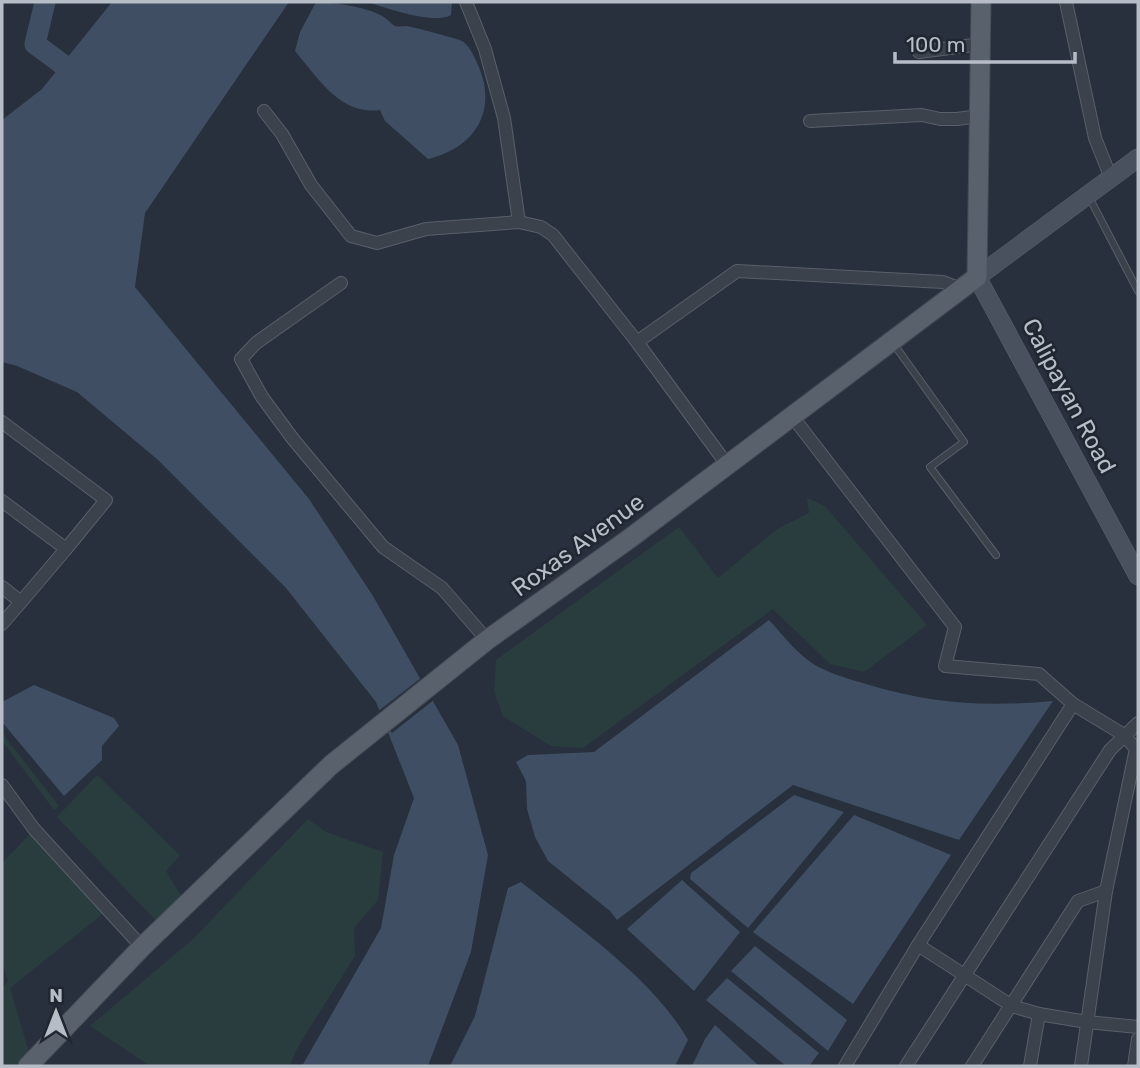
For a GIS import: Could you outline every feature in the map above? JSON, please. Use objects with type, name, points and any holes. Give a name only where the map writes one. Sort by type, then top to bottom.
[{"type":"main road","points":[[969,283],[979,116],[981,2]]},
{"type":"main road","points":[[969,283],[1138,158]]},
{"type":"main road","name":"Roxas Avenue","points":[[29,1066],[142,947],[331,765],[487,640],[728,466],[969,283]]},
{"type":"main road","name":"Calipayan Road","points":[[969,283],[1138,576]]},
{"type":"street","points":[[466,2],[485,49],[504,118],[519,222]]},
{"type":"street","points":[[1066,2],[1094,138],[1111,178]]},
{"type":"street","points":[[919,52],[981,44]]},
{"type":"street","points":[[264,111],[282,134],[311,185],[351,236],[377,243],[426,229],[519,222],[541,227],[553,235],[637,342],[728,466]]},
{"type":"street","points":[[810,121],[922,115],[940,119],[979,116]]},
{"type":"street","points":[[637,342],[737,271],[969,283]]},
{"type":"street","points":[[341,282],[256,343],[241,359],[262,397],[293,439],[383,547],[442,587],[487,640]]},
{"type":"street","points":[[792,416],[955,626],[945,666],[1040,674],[1073,704],[1124,735],[1136,750],[1106,891],[1081,1066]]},
{"type":"street","points":[[2,422],[106,500],[2,624]]},
{"type":"street","points":[[2,501],[66,549]]},
{"type":"street","points":[[2,587],[21,602]]},
{"type":"street","points":[[845,1066],[918,945],[1073,704]]},
{"type":"street","points":[[906,1066],[966,977],[1110,750],[1138,723]]},
{"type":"street","points":[[2,785],[34,828],[142,947]]},
{"type":"street","points":[[972,1066],[1077,901],[1106,891]]},
{"type":"street","points":[[918,945],[1012,1006],[1087,1023],[1138,1027]]},
{"type":"street","points":[[1030,1066],[1039,1014]]},
{"type":"street","points":[[1134,1066],[1138,1039]]},
{"type":"lane","points":[[1088,195],[1138,291]]},
{"type":"lane","points":[[891,341],[964,442],[930,467],[996,555]]},
{"type":"shaded area","points":[[807,498],[825,506],[927,625],[864,672],[830,664],[773,609],[583,748],[551,746],[503,716],[494,691],[496,660],[679,527],[718,578],[777,529],[809,513]]},
{"type":"shaded area","points":[[2,733],[59,806],[54,810],[2,741]]},
{"type":"shaded area","points":[[97,775],[180,855],[166,871],[183,899],[159,924],[57,817]]},
{"type":"shaded area","points":[[308,819],[326,832],[383,852],[378,900],[354,928],[355,956],[299,1045],[289,1066],[150,1066],[90,1026],[193,939]]},
{"type":"shaded area","points":[[34,830],[105,912],[10,988],[30,1056],[20,1066],[2,1066],[2,988],[8,981],[2,962],[2,863]]},
{"type":"water","points":[[112,2],[289,2],[145,213],[135,287],[309,499],[373,596],[458,745],[488,855],[471,952],[428,1066],[302,1066],[381,928],[394,855],[414,798],[376,702],[286,588],[158,460],[77,392],[2,362],[2,120],[42,89]]},
{"type":"water","points":[[316,2],[359,8],[384,17],[395,26],[417,28],[465,43],[477,63],[485,96],[484,111],[470,136],[445,154],[428,159],[385,121],[380,110],[353,107],[331,92],[295,51],[300,32]]},
{"type":"water","points":[[367,2],[452,2],[451,15],[443,18],[422,17]]},
{"type":"water","points":[[769,620],[815,665],[834,674],[890,691],[936,700],[981,704],[1053,701],[959,840],[793,785],[617,920],[610,911],[548,861],[535,837],[527,809],[526,781],[516,762],[528,755],[594,752]]},
{"type":"water","points":[[34,685],[114,718],[119,726],[102,746],[102,760],[64,796],[2,722],[2,702]]},
{"type":"water","points":[[794,795],[844,812],[748,928],[690,879],[691,873]]},
{"type":"water","points":[[854,815],[951,855],[853,1004],[753,932]]},
{"type":"water","points":[[682,880],[740,932],[694,991],[627,929]]},
{"type":"water","points":[[521,882],[612,954],[655,995],[688,1040],[675,1066],[450,1066],[475,1016],[508,888]]},
{"type":"water","points":[[755,946],[847,1020],[828,1051],[731,971]]},
{"type":"water","points":[[727,978],[819,1053],[809,1066],[786,1066],[706,1000]]},
{"type":"water","points":[[715,1025],[759,1066],[692,1066]]},
{"type":"pier","points":[[422,677],[435,699],[392,733],[376,713]]},
{"type":"waterway","points":[[45,2],[35,44],[62,64],[82,85]]}]
